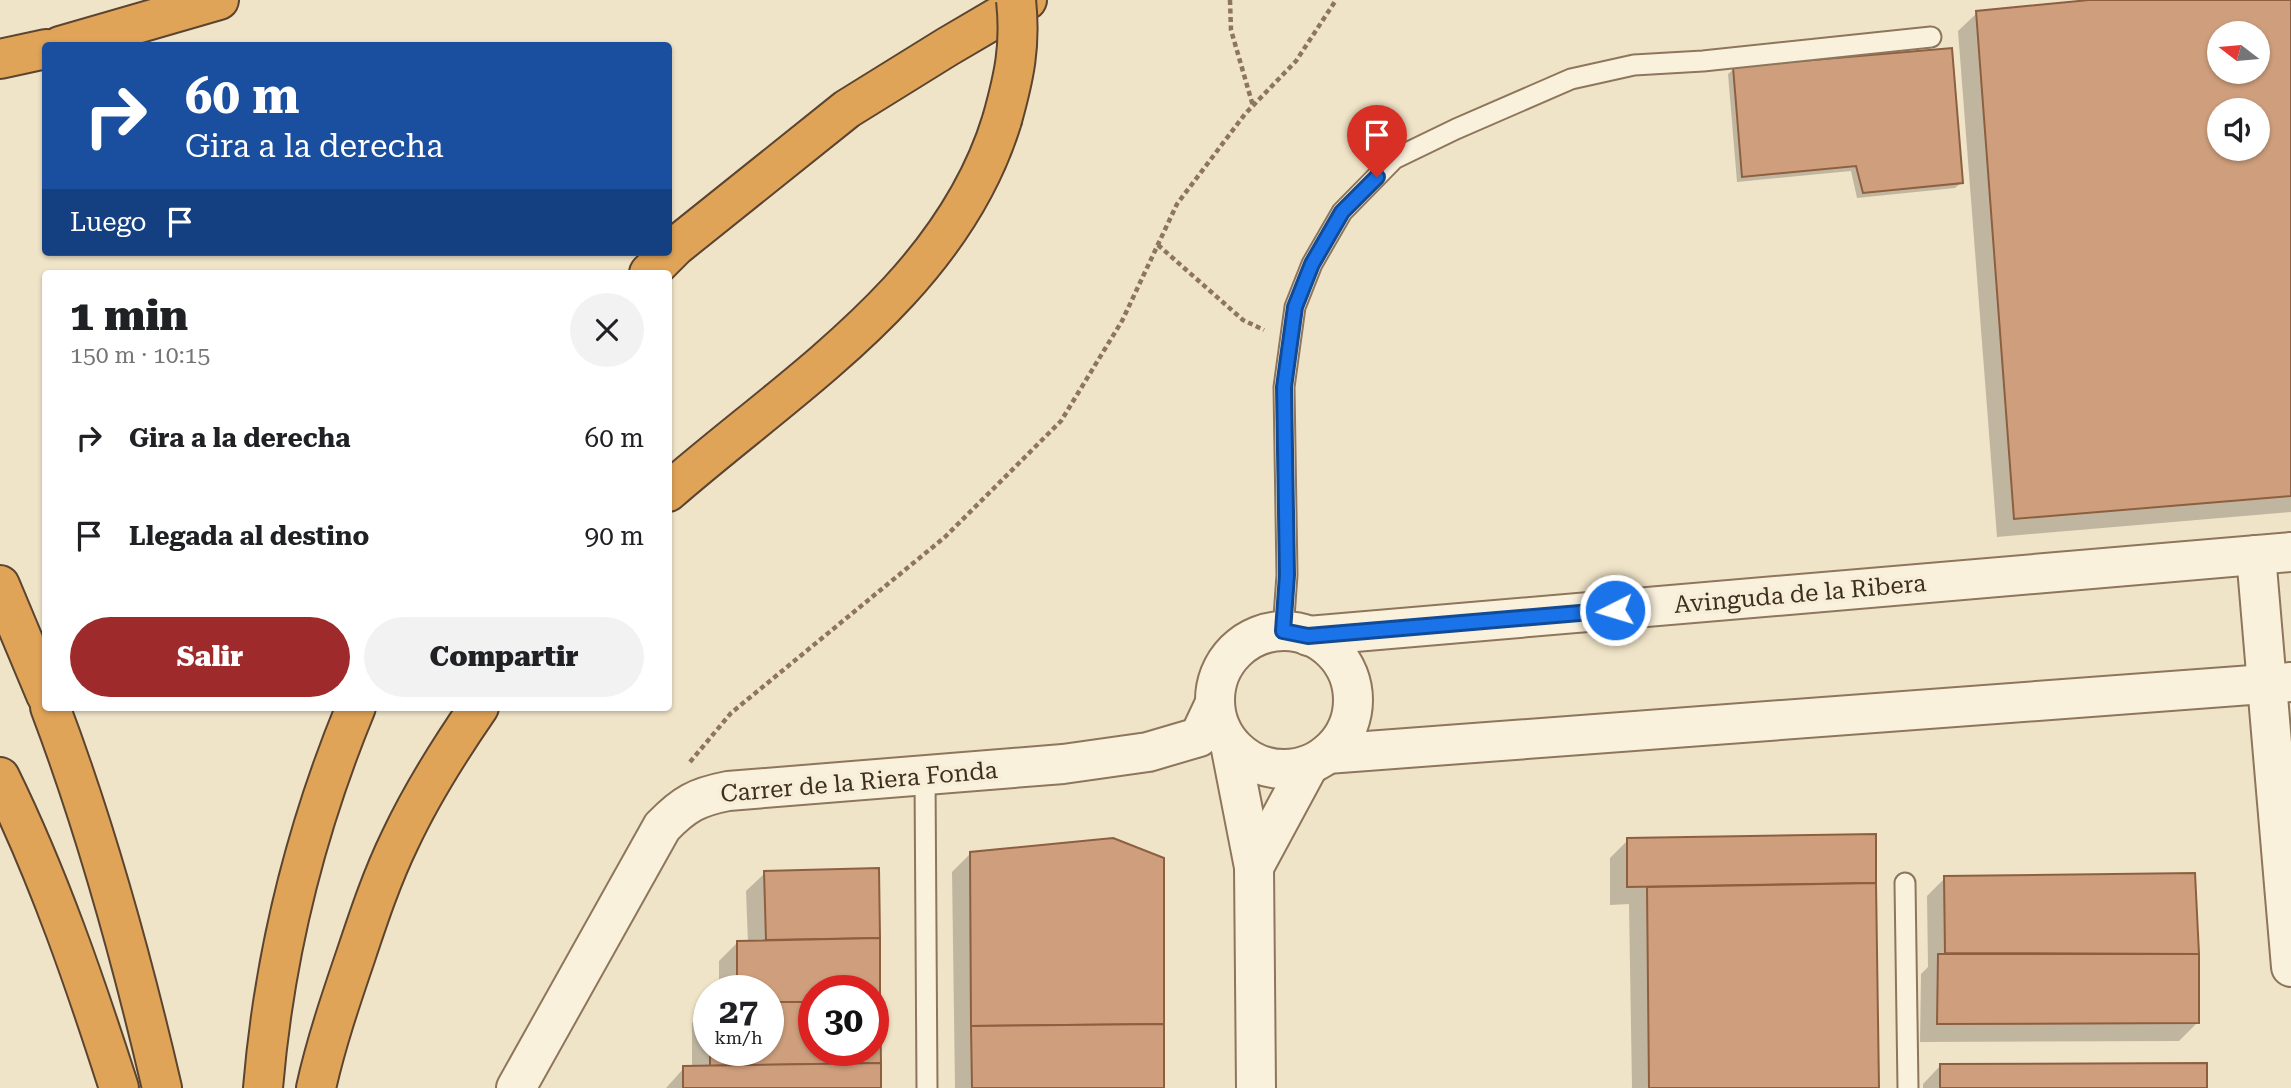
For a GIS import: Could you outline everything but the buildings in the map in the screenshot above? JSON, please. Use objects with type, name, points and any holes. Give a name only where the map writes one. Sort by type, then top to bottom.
[{"type":"highway","points":[[74,42],[219,0]]},
{"type":"highway","points":[[672,489],[838,351],[912,277],[944,238],[972,194],[993,149],[1002,120],[1014,76],[1019,32],[1016,0]]},
{"type":"highway","points":[[672,250],[847,109],[1027,0]]},
{"type":"highway","points":[[0,59],[42,50]]},
{"type":"highway","points":[[652,270],[666,256]]},
{"type":"highway","points":[[0,585],[42,685]]},
{"type":"highway","points":[[51,711],[96,841],[144,1009],[162,1088]]},
{"type":"highway","points":[[264,1088],[268,1033],[300,872],[328,780],[354,711]]},
{"type":"highway","points":[[316,1088],[341,998],[375,899],[400,839],[426,790],[476,711]]},
{"type":"highway","points":[[0,776],[27,832],[69,941],[119,1088]]},
{"type":"highway","points":[[0,809],[69,941]]},
{"type":"street","name":"Avinguda de la Ribera","points":[[1295,633],[2274,554]]},
{"type":"street","points":[[2274,554],[2291,967]]},
{"type":"street","points":[[1254,867],[1318,760],[1341,739],[1350,720],[1353,699],[1350,679],[1340,661],[1326,645],[1295,633],[1261,635],[1242,646],[1227,661],[1217,681],[1214,703],[1219,725],[1230,744],[1246,759],[1266,768],[1287,770],[1318,760],[2279,683]]},
{"type":"street","name":"Carrer de la Riera Fonda","points":[[516,1088],[662,827],[679,810],[693,802],[728,791],[1063,764],[1148,752],[1199,737],[1214,703]]},
{"type":"street","points":[[1230,744],[1254,867],[1256,1088]]},
{"type":"lane","points":[[1295,633],[1287,575],[1284,387],[1295,307],[1308,274],[1342,212],[1394,159],[1571,79],[1634,65],[1703,61],[1931,37]]},
{"type":"lane","points":[[925,776],[927,1088]]},
{"type":"lane","points":[[1905,883],[1908,1088]]},
{"type":"path","points":[[1230,0],[1231,30],[1253,107]]},
{"type":"path","points":[[693,802],[685,768],[731,713],[946,537],[1061,421],[1122,321],[1177,204],[1253,107],[1296,61],[1336,0]]},
{"type":"path","points":[[1158,245],[1242,320],[1290,343]]},
{"type":"route","points":[[1377,177],[1342,212],[1312,264],[1295,307],[1284,387],[1287,575],[1283,631],[1308,636],[1615,610]]}]
